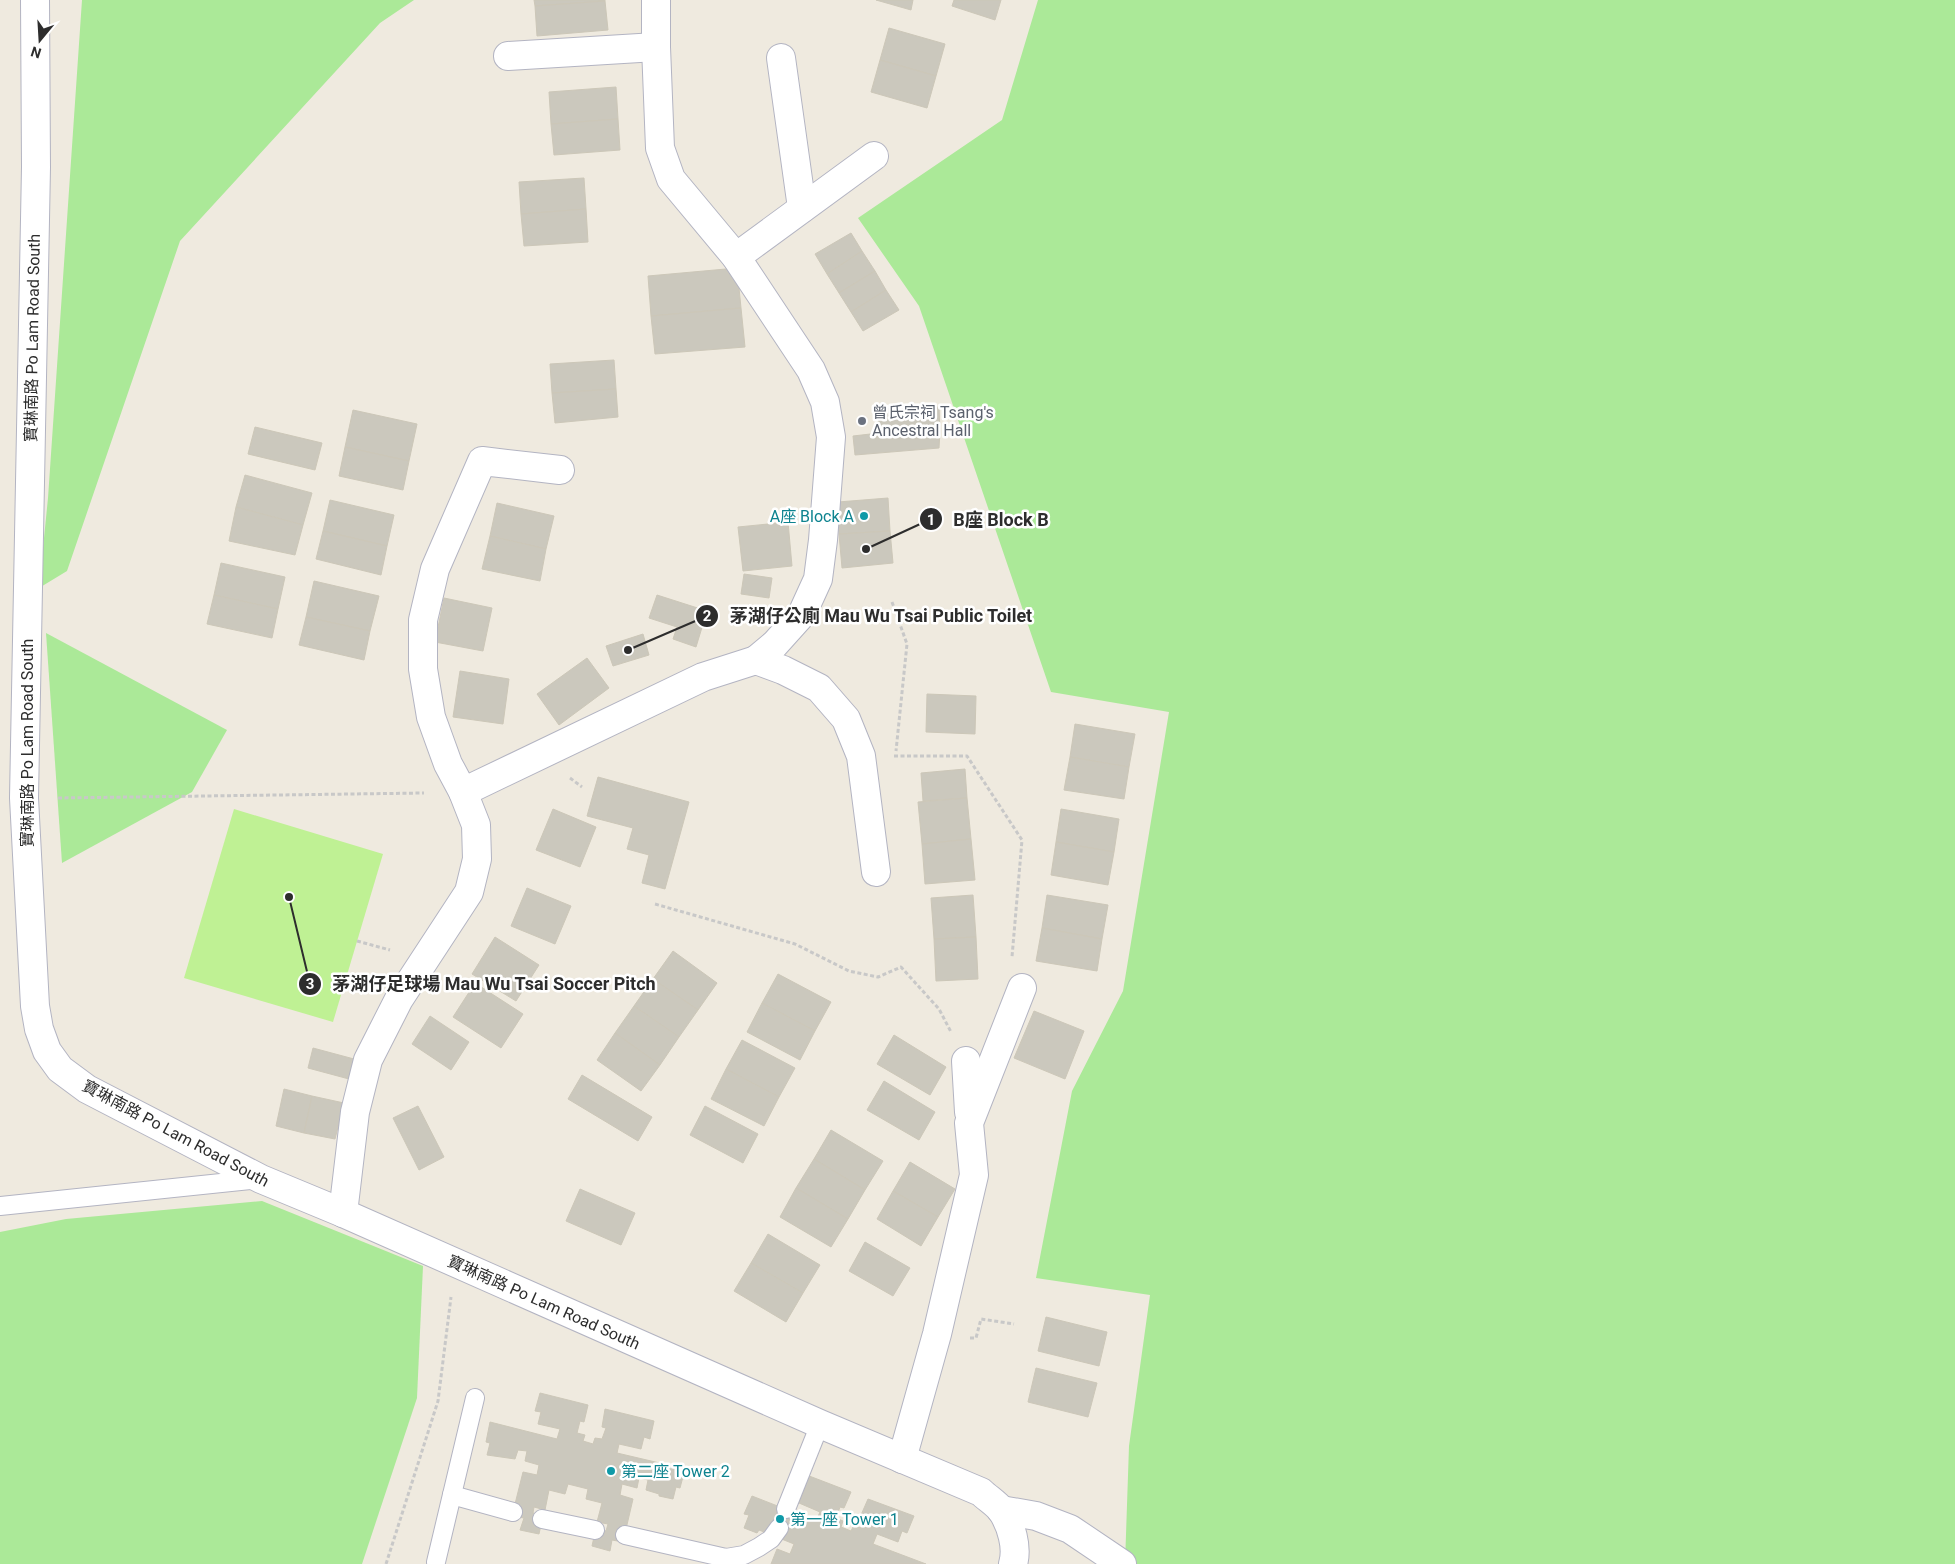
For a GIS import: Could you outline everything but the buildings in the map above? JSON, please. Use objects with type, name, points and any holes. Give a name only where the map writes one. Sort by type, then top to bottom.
[{"type":"street","name":"寶琳南路 Po Lam Road South","points":[[35,0],[36,178],[24,798],[35,1006],[39,1029],[47,1051],[60,1069],[87,1089],[261,1179],[455,1262],[820,1424],[981,1492],[1001,1510],[1013,1534],[1013,1564]]},
{"type":"street","points":[[463,792],[703,677],[756,660],[776,644],[802,614],[818,579],[831,437],[825,402],[812,370],[736,257],[671,179],[660,148],[656,0]]},
{"type":"street","points":[[508,56],[656,47]]},
{"type":"street","points":[[781,58],[802,208]]},
{"type":"street","points":[[736,257],[874,156]]},
{"type":"street","points":[[342,1213],[355,1112],[368,1060],[399,999],[468,892],[477,859],[476,825],[463,792],[448,764],[431,717],[423,670],[423,620],[435,570],[482,461],[560,470]]},
{"type":"street","points":[[756,660],[783,670],[819,688],[846,719],[861,756],[876,872]]},
{"type":"street","points":[[969,1123],[1022,988]]},
{"type":"street","points":[[902,1459],[937,1334],[974,1175],[966,1062]]},
{"type":"street","points":[[1001,1510],[1036,1516],[1070,1529],[1122,1564]]},
{"type":"lane","points":[[0,1206],[261,1179]]},
{"type":"lane","points":[[436,1562],[475,1398]]},
{"type":"lane","points":[[786,1509],[820,1424]]},
{"type":"lane","points":[[452,1495],[513,1512]]},
{"type":"lane","points":[[542,1519],[595,1530]]},
{"type":"lane","points":[[625,1535],[726,1558],[744,1555],[759,1547],[771,1539],[779,1528]]},
{"type":"path","points":[[892,602],[907,644],[896,756]]},
{"type":"path","points":[[861,756],[968,756],[1022,840],[1010,982],[1022,988]]},
{"type":"path","points":[[24,798],[463,792]]},
{"type":"path","points":[[655,904],[795,944],[849,971],[878,977],[901,967],[939,1009],[950,1029]]},
{"type":"path","points":[[386,1564],[438,1401],[455,1262]]},
{"type":"path","points":[[937,1334],[976,1338],[981,1319],[1014,1324]]},
{"type":"green space","points":[[82,0],[414,0],[380,23],[180,241],[67,571],[39,588],[48,498]]},
{"type":"green space","points":[[1038,0],[1955,0],[1955,1564],[1125,1564],[1129,1446],[1150,1295],[1036,1278],[1072,1091],[1123,991],[1169,712],[1051,692],[919,306],[858,218],[1002,120]]},
{"type":"green space","points":[[46,633],[227,730],[192,792],[62,863]]},
{"type":"green space","points":[[234,809],[383,854],[333,1022],[184,978]]},
{"type":"green space","points":[[262,1201],[423,1266],[417,1398],[362,1564],[0,1564],[0,1232],[66,1219]]},
{"type":"place","name":"曾氏宗祠 Tsang's Ancestral Hall","points":[[862,421]]},
{"type":"place","name":"A座 Block A","points":[[864,516]]},
{"type":"place","name":"B座 Block B","points":[[866,549]]},
{"type":"place","name":"茅湖仔公廁 Mau Wu Tsai Public Toilet","points":[[628,650]]},
{"type":"place","name":"茅湖仔足球場 Mau Wu Tsai Soccer Pitch","points":[[289,897]]},
{"type":"place","name":"第二座 Tower 2","points":[[611,1471]]},
{"type":"place","name":"第一座 Tower 1","points":[[780,1519]]}]
